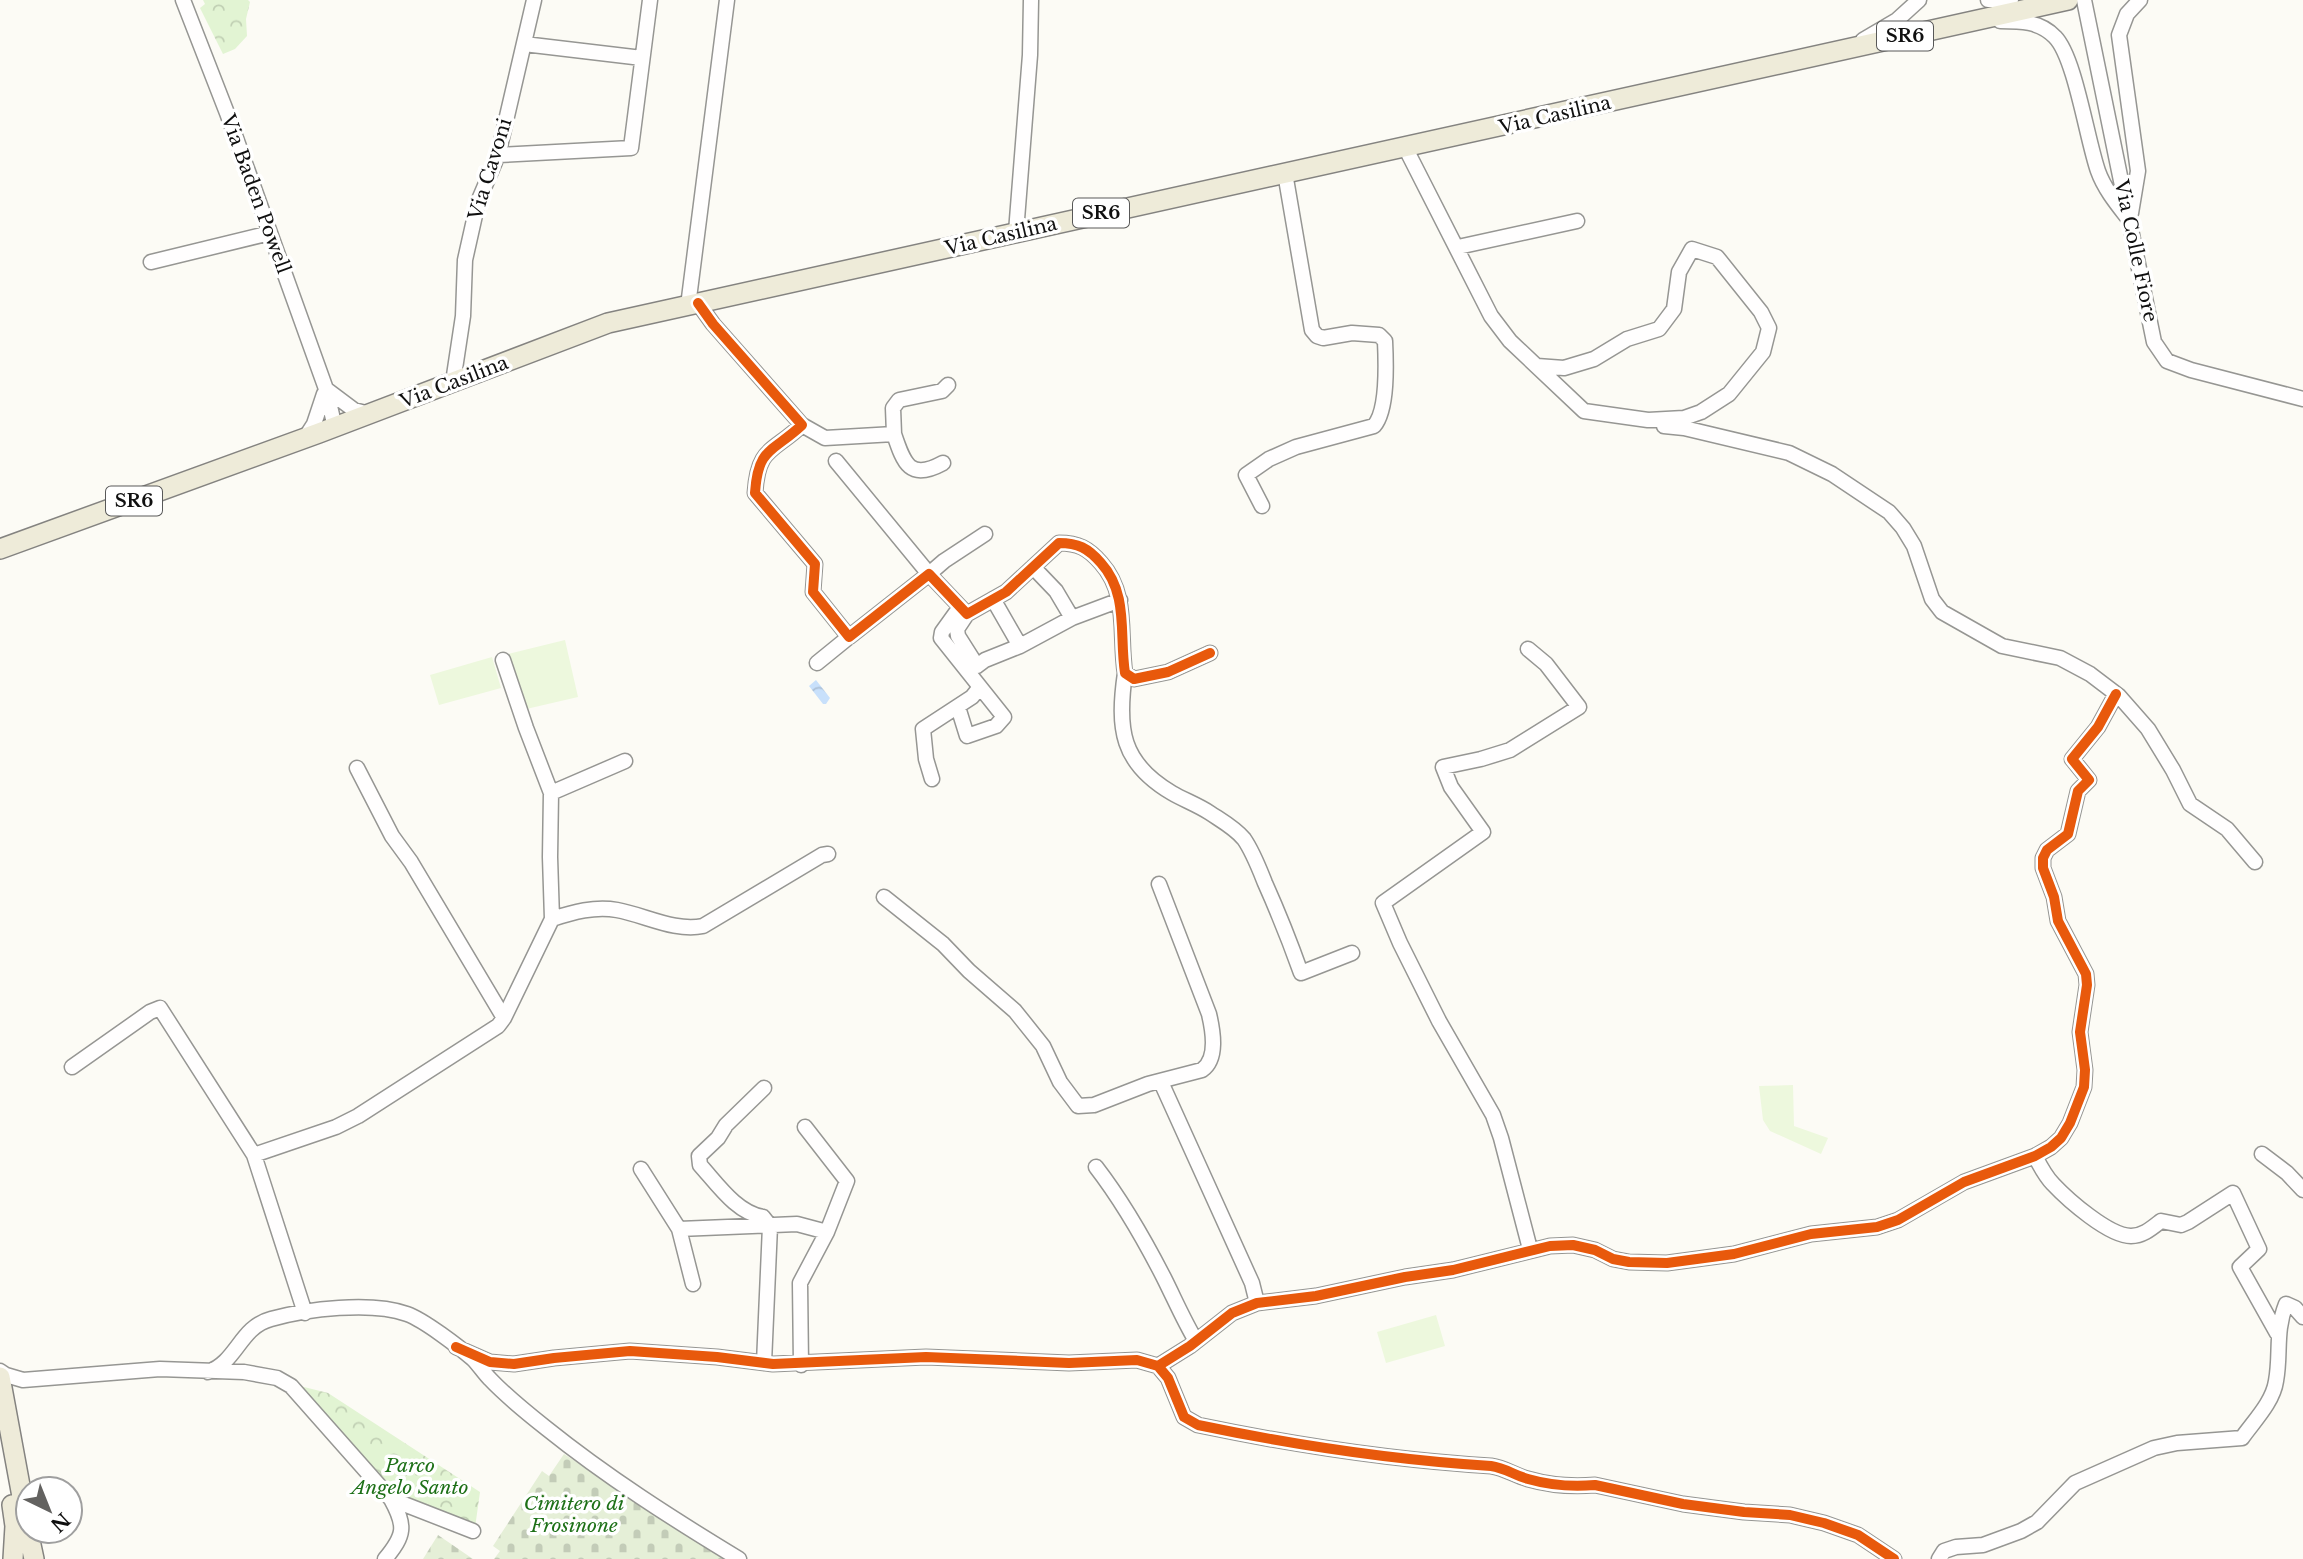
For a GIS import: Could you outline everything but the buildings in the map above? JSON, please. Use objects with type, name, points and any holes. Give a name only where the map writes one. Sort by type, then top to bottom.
[{"type":"main road","name":"Via Casilina","points":[[0,549],[370,414],[608,323],[2068,0]]},
{"type":"main road","points":[[0,1377],[18,1475]]},
{"type":"main road","points":[[0,1449],[15,1526],[13,1559]]},
{"type":"street","name":"Via Baden Powell","points":[[183,0],[326,389],[340,416],[340,425]]},
{"type":"street","name":"Via Cavoni","points":[[453,382],[463,316],[465,260],[478,202],[498,155],[534,0]]},
{"type":"street","points":[[498,155],[631,148],[650,0]]},
{"type":"street","points":[[727,0],[693,304],[802,425],[825,438],[894,434]]},
{"type":"street","points":[[1016,232],[1030,55],[1031,0]]},
{"type":"street","points":[[1843,50],[1880,32],[1919,0]]},
{"type":"street","points":[[1988,0],[2011,0]]},
{"type":"street","name":"Via Colle Fiore","points":[[2084,0],[2154,342],[2167,361],[2191,370],[2303,399]]},
{"type":"street","points":[[2130,221],[2138,171],[2119,35],[2127,14],[2140,0]]},
{"type":"street","points":[[1968,21],[2020,21],[2036,24],[2057,38],[2071,73],[2099,173],[2114,201],[2130,221]]},
{"type":"street","points":[[524,44],[642,58]]},
{"type":"street","points":[[1405,148],[1491,316],[1510,341],[1584,411],[1638,419],[1684,418],[1701,412],[1729,394],[1763,352],[1769,328],[1740,283],[1717,257],[1692,249],[1679,272],[1674,309],[1659,329],[1627,339],[1594,359],[1564,368],[1537,366]]},
{"type":"street","points":[[1262,506],[1246,475],[1269,459],[1296,447],[1374,426],[1379,420],[1384,392],[1385,341],[1379,335],[1352,333],[1323,338],[1312,330],[1285,173]]},
{"type":"street","points":[[1458,247],[1577,221]]},
{"type":"street","points":[[151,262],[270,233]]},
{"type":"street","points":[[943,463],[924,472],[910,466],[903,457],[894,434],[893,408],[899,400],[942,391],[948,386]]},
{"type":"street","points":[[305,438],[314,424],[326,389],[354,410],[370,414]]},
{"type":"street","points":[[1638,419],[1648,424],[1684,428],[1789,453],[1832,474],[1889,512],[1903,528],[1922,566],[1932,599],[1942,612],[2002,646],[2060,658],[2090,674],[2116,694],[2148,729],[2190,804],[2227,829],[2255,862]]},
{"type":"street","points":[[802,425],[763,456],[757,473],[755,493],[815,564],[813,592],[849,636]]},
{"type":"street","points":[[836,461],[929,575],[964,610]]},
{"type":"street","points":[[817,663],[944,561],[985,534]]},
{"type":"street","points":[[958,707],[967,736],[996,726],[1004,717],[942,639],[942,632],[964,610],[993,600],[1006,592],[1059,543],[1074,543],[1090,550],[1107,569],[1120,600],[1125,673],[1123,724],[1126,746],[1133,761],[1145,774],[1229,825],[1244,839],[1282,920],[1301,973],[1352,953]]},
{"type":"street","points":[[1033,567],[1055,591],[1072,618]]},
{"type":"street","points":[[993,600],[1020,646]]},
{"type":"street","points":[[964,610],[957,629],[958,636],[977,666],[1072,618],[1120,600]]},
{"type":"street","points":[[1528,649],[1546,664],[1579,707],[1510,750],[1443,766],[1451,787],[1483,832],[1383,903],[1439,1021],[1493,1115],[1530,1249]]},
{"type":"street","points":[[1125,673],[1134,679],[1168,672],[1210,653]]},
{"type":"street","points":[[254,1155],[336,1127],[358,1116],[498,1026],[504,1018],[552,919],[551,793],[503,660]]},
{"type":"street","points":[[932,779],[926,759],[923,729],[972,697],[981,687]]},
{"type":"street","points":[[1158,1366],[1232,1313],[1258,1303],[1316,1296],[1453,1270],[1530,1249],[1573,1245],[1595,1250],[1613,1259],[1646,1263],[1734,1254],[1811,1234],[1889,1223],[1965,1182],[2035,1156],[2061,1138],[2084,1087],[2085,1070],[2080,1032],[2087,985],[2086,974],[2058,921],[2054,897],[2043,868],[2043,858],[2047,850],[2068,834],[2078,791],[2089,780],[2072,759],[2098,727],[2116,694]]},
{"type":"street","points":[[551,793],[625,761]]},
{"type":"street","points":[[358,768],[392,836],[411,862],[504,1018]]},
{"type":"street","points":[[552,919],[579,911],[616,910],[688,928],[703,926],[822,855],[828,855]]},
{"type":"street","points":[[884,897],[943,944],[1015,1011],[1042,1046],[1060,1082],[1078,1106],[1094,1105],[1148,1083],[1161,1082],[1209,1066],[1213,1048],[1209,1014],[1159,884]]},
{"type":"street","points":[[72,1067],[149,1012],[160,1008],[254,1155],[305,1313]]},
{"type":"street","points":[[1161,1082],[1252,1283],[1258,1303]]},
{"type":"street","points":[[764,1088],[699,1156],[700,1165],[732,1199],[750,1215],[764,1217],[770,1226],[764,1363]]},
{"type":"street","points":[[801,1364],[800,1283],[827,1232],[847,1181],[805,1127]]},
{"type":"street","points":[[2262,1154],[2287,1173],[2303,1190]]},
{"type":"street","points":[[2035,1156],[2053,1184],[2068,1198],[2098,1222],[2129,1236],[2146,1232],[2161,1221],[2181,1225],[2233,1193],[2259,1249],[2240,1267],[2277,1333]]},
{"type":"street","points":[[1096,1167],[1134,1222],[1196,1341]]},
{"type":"street","points":[[641,1169],[680,1229],[693,1284]]},
{"type":"street","points":[[680,1229],[797,1224],[827,1232]]},
{"type":"street","points":[[1939,1559],[1944,1550],[1983,1545],[2021,1531],[2037,1522],[2075,1483],[2154,1448],[2177,1443],[2242,1437],[2272,1394],[2276,1381],[2277,1333],[2286,1304],[2295,1308],[2303,1317]]},
{"type":"street","points":[[208,1372],[224,1364],[241,1339],[258,1324],[269,1320],[326,1310],[389,1309],[409,1315],[473,1360],[490,1380],[545,1428],[655,1508],[739,1559]]},
{"type":"street","points":[[456,1347],[490,1362],[514,1364],[630,1351],[801,1364],[926,1357],[1069,1363],[1137,1360],[1158,1366],[1168,1378],[1184,1417],[1198,1425],[1313,1447],[1506,1468],[1524,1478],[1543,1482],[1576,1487],[1595,1485],[1716,1510],[1790,1516],[1824,1523],[1858,1535],[1894,1559]]},
{"type":"street","points":[[0,1371],[14,1378],[36,1379],[160,1369],[244,1372],[277,1378],[291,1386],[391,1499],[402,1520],[403,1530],[399,1541],[385,1559]]},
{"type":"street","points":[[7,1413],[12,1391],[36,1379]]},
{"type":"street","points":[[391,1499],[473,1531]]},
{"type":"green space","points":[[203,0],[250,2],[246,19],[247,36],[235,49],[223,54],[200,8],[205,4]]},
{"type":"green space","points":[[565,640],[578,697],[522,710],[508,654]]},
{"type":"green space","points":[[492,657],[501,688],[439,705],[430,675]]},
{"type":"green space","points":[[1793,1085],[1794,1126],[1828,1138],[1821,1154],[1770,1131],[1763,1120],[1759,1086]]},
{"type":"green space","points":[[1436,1315],[1445,1346],[1386,1363],[1377,1332]]},
{"type":"green space","name":"Parco Angelo Santo","points":[[296,1385],[328,1393],[480,1492],[475,1528],[392,1495]]},
{"type":"green space","name":"Cimitero di Frosinone","points":[[564,1454],[727,1559],[494,1559],[500,1551],[493,1546],[542,1471],[549,1476]]},
{"type":"green space","name":"Cimitero di Frosinone","points":[[438,1535],[473,1559],[423,1559]]},
{"type":"water","points":[[816,680],[830,698],[826,704],[823,704],[809,686]]},
{"type":"cycle path","points":[[698,303],[713,324],[802,425],[763,459],[755,493],[815,564],[813,592],[849,637],[929,574],[967,614],[1006,592],[1059,543],[1066,543],[1082,547],[1092,554],[1110,575],[1116,588],[1121,615],[1125,673],[1134,679],[1168,672],[1210,653]]},
{"type":"cycle path","points":[[1158,1366],[1190,1346],[1232,1313],[1257,1303],[1316,1296],[1453,1270],[1550,1246],[1573,1245],[1629,1262],[1667,1263],[1734,1254],[1811,1234],[1877,1227],[1898,1220],[1964,1182],[2035,1156],[2051,1147],[2061,1138],[2070,1123],[2084,1087],[2085,1070],[2080,1032],[2087,985],[2086,974],[2058,921],[2054,897],[2043,868],[2043,858],[2047,850],[2068,834],[2078,791],[2089,780],[2072,759],[2098,727],[2116,694]]},
{"type":"cycle path","points":[[456,1347],[490,1362],[514,1364],[630,1351],[773,1364],[926,1357],[1069,1363],[1137,1360],[1158,1366],[1168,1378],[1184,1417],[1198,1425],[1343,1451],[1491,1466],[1544,1483],[1595,1485],[1683,1504],[1790,1515],[1858,1535],[1894,1559]]}]
